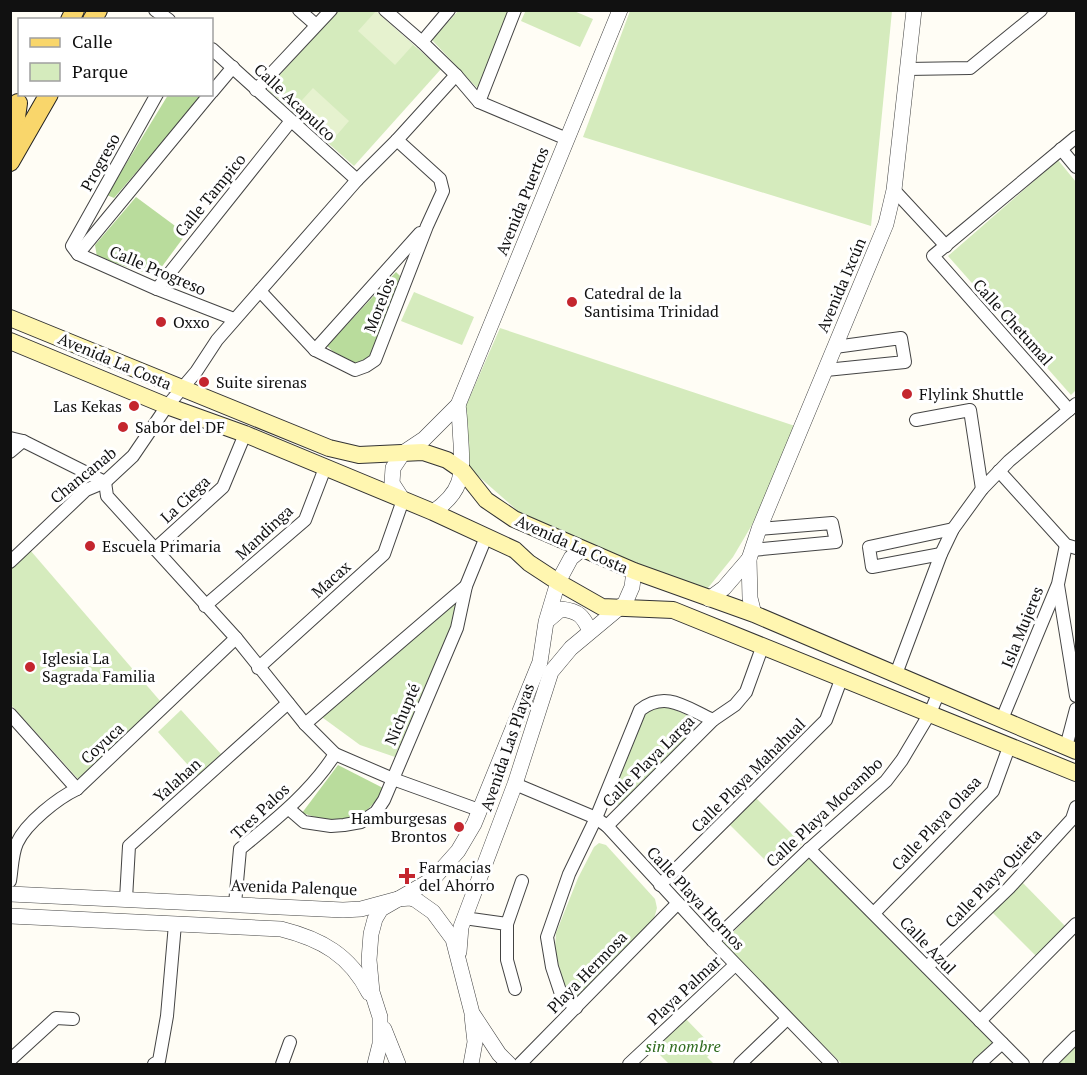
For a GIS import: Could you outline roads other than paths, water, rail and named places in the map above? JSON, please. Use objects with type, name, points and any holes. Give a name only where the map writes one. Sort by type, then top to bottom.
[{"type":"main road","points":[[10,160],[48,96]]},
{"type":"main road","points":[[10,160],[18,105]]},
{"type":"main road","name":"Avenida La Costa","points":[[10,318],[329,448],[359,455],[423,452],[447,460],[463,471],[486,500],[514,519],[634,572],[754,614],[1071,749]]},
{"type":"main road","name":"Avenida La Costa","points":[[10,341],[433,512],[514,550],[558,582],[602,607],[620,608]]},
{"type":"main road","points":[[620,608],[673,610],[1077,773]]},
{"type":"main road","points":[[743,637],[752,626],[754,614]]},
{"type":"street","points":[[299,10],[316,25]]},
{"type":"street","points":[[256,90],[331,10]]},
{"type":"street","points":[[385,10],[456,75],[479,102],[567,139]]},
{"type":"street","points":[[422,42],[449,10]]},
{"type":"street","points":[[479,102],[515,10]]},
{"type":"street","name":"Avenida Puertos","points":[[403,453],[424,439],[458,405],[620,10]]},
{"type":"street","name":"Avenida Ixcún","points":[[754,614],[750,598],[750,555],[886,224],[894,190],[914,10]]},
{"type":"street","points":[[907,69],[970,68],[1028,16],[1041,10]]},
{"type":"street","name":"Calle Acapulco","points":[[213,50],[290,122],[357,180]]},
{"type":"street","points":[[213,91],[233,67]]},
{"type":"street","points":[[182,389],[234,319],[357,180],[456,75]]},
{"type":"street","name":"Progreso","points":[[75,250],[156,96]]},
{"type":"street","points":[[75,250],[208,96]]},
{"type":"street","name":"Calle Tampico","points":[[157,289],[290,122]]},
{"type":"street","points":[[894,190],[946,246],[1077,137]]},
{"type":"street","name":"Morelos","points":[[260,291],[315,350],[355,370],[375,360],[443,191],[440,179],[397,140]]},
{"type":"street","points":[[1061,149],[1077,167]]},
{"type":"street","points":[[315,350],[427,226]]},
{"type":"street","name":"Calle Chetumal","points":[[946,246],[933,256],[1073,407]]},
{"type":"street","name":"Calle Progreso","points":[[75,250],[157,289],[234,319]]},
{"type":"street","points":[[826,370],[905,362],[901,338],[835,346]]},
{"type":"street","name":"Chancanab","points":[[10,562],[86,490],[105,482],[133,456],[167,406],[182,389]]},
{"type":"street","name":"Avenida Puertos","points":[[458,405],[463,471]]},
{"type":"street","points":[[896,674],[941,554],[953,529],[982,489],[999,471],[1073,407]]},
{"type":"street","points":[[916,420],[970,410],[982,489]]},
{"type":"street","name":"La Ciega","points":[[155,549],[223,487],[244,434]]},
{"type":"street","points":[[10,452],[17,440],[105,482],[107,496],[236,639],[305,724],[335,754],[393,779],[479,810]]},
{"type":"street","points":[[403,453],[393,468],[392,483],[403,500]]},
{"type":"street","name":"Mandinga","points":[[205,606],[305,520],[325,468]]},
{"type":"street","points":[[433,512],[444,504],[455,491],[463,471]]},
{"type":"street","points":[[999,471],[1071,546]]},
{"type":"street","name":"Macax","points":[[258,668],[384,554],[403,500]]},
{"type":"street","points":[[750,555],[836,542],[832,523],[759,529]]},
{"type":"street","points":[[941,554],[872,567],[869,547],[953,529]]},
{"type":"street","name":"Nichupté","points":[[289,809],[304,822],[331,826],[361,822],[376,812],[393,779],[457,628],[466,586],[486,537]]},
{"type":"street","name":"Isla Mujeres","points":[[1002,719],[1058,584],[1071,546]]},
{"type":"street","name":"Avenida Las Playas","points":[[398,899],[433,879],[458,851],[474,824],[540,662],[546,622],[558,582],[571,558],[582,549]]},
{"type":"street","name":"Avenida Ixcún","points":[[710,598],[724,588],[750,555]]},
{"type":"street","name":"Avenida Las Playas","points":[[459,961],[461,927],[515,784],[551,672],[571,648],[620,608],[630,592],[634,572]]},
{"type":"street","points":[[1058,584],[1077,696]]},
{"type":"street","points":[[305,724],[466,586]]},
{"type":"street","points":[[546,622],[561,609],[574,610],[584,616],[590,632]]},
{"type":"street","name":"Coyuca","points":[[10,881],[16,845],[22,833],[63,796],[77,789],[236,639]]},
{"type":"street","name":"Calle Playa Larga","points":[[607,826],[713,720],[735,705],[746,692],[763,645]]},
{"type":"street","name":"Calle Playa Mahahual","points":[[660,885],[826,720],[842,677]]},
{"type":"street","name":"Calle Playa Mocambo","points":[[712,941],[809,849],[886,781],[903,760],[930,713],[939,692]]},
{"type":"street","name":"Calle Playa Larga","points":[[576,1008],[561,994],[552,968],[547,937],[569,874],[596,818],[640,710],[651,702],[667,700],[713,720]]},
{"type":"street","name":"Yalahan","points":[[126,899],[129,846],[288,703]]},
{"type":"street","points":[[1071,749],[1077,709]]},
{"type":"street","points":[[13,721],[77,789]]},
{"type":"street","name":"Calle Playa Olasa","points":[[874,913],[993,791],[1009,747]]},
{"type":"street","name":"Tres Palos","points":[[235,904],[240,849],[289,809],[328,766],[335,754]]},
{"type":"street","name":"Calle Playa Hornos","points":[[515,784],[596,818],[607,826],[712,941],[832,1065]]},
{"type":"street","name":"Calle Playa Quieta","points":[[927,967],[1009,888],[1072,819],[1077,807]]},
{"type":"street","name":"Calle Azul","points":[[809,849],[1023,1065]]},
{"type":"street","points":[[515,989],[507,960],[507,924],[522,880]]},
{"type":"street","name":"Avenida Palenque","points":[[10,894],[343,910],[361,909],[398,899]]},
{"type":"street","points":[[398,1065],[391,1051],[370,981],[369,960],[371,933],[381,909],[398,899],[410,898],[433,912],[453,939],[472,1013],[475,1042],[471,1065]]},
{"type":"street","name":"Playa Hermosa","points":[[520,1065],[678,903]]},
{"type":"street","points":[[10,916],[281,929],[304,935],[324,944],[337,954],[363,981],[380,1017],[380,1044],[375,1065]]},
{"type":"street","points":[[464,918],[507,924]]},
{"type":"street","points":[[160,1063],[167,1016],[175,924]]},
{"type":"street","points":[[980,1021],[1077,924]]},
{"type":"street","name":"Playa Palmar","points":[[629,1065],[735,964]]},
{"type":"street","points":[[472,1013],[509,1065]]},
{"type":"street","points":[[10,1060],[56,1018],[73,1019]]},
{"type":"street","points":[[740,1065],[788,1019]]},
{"type":"street","points":[[1049,1065],[1077,1037]]},
{"type":"street","points":[[282,1065],[290,1042]]},
{"type":"street","points":[[979,1065],[1002,1042]]},
{"type":"place","name":"Catedral de la Santisima Trinidad","points":[[572,302]]},
{"type":"place","name":"Oxxo","points":[[161,322]]},
{"type":"place","name":"Suite sirenas","points":[[204,382]]},
{"type":"place","name":"Flylink Shuttle","points":[[907,394]]},
{"type":"place","name":"Las Kekas","points":[[134,406]]},
{"type":"place","name":"Sabor del DF","points":[[123,427]]},
{"type":"place","name":"Escuela Primaria","points":[[90,546]]},
{"type":"place","name":"Iglesia La Sagrada Familia","points":[[30,667]]},
{"type":"place","name":"Hamburgesas Brontos","points":[[459,827]]},
{"type":"place","name":"Farmacias del Ahorro","points":[[407,876]]},
{"type":"park label","name":"sin nombre","points":[[683,1046]]}]
